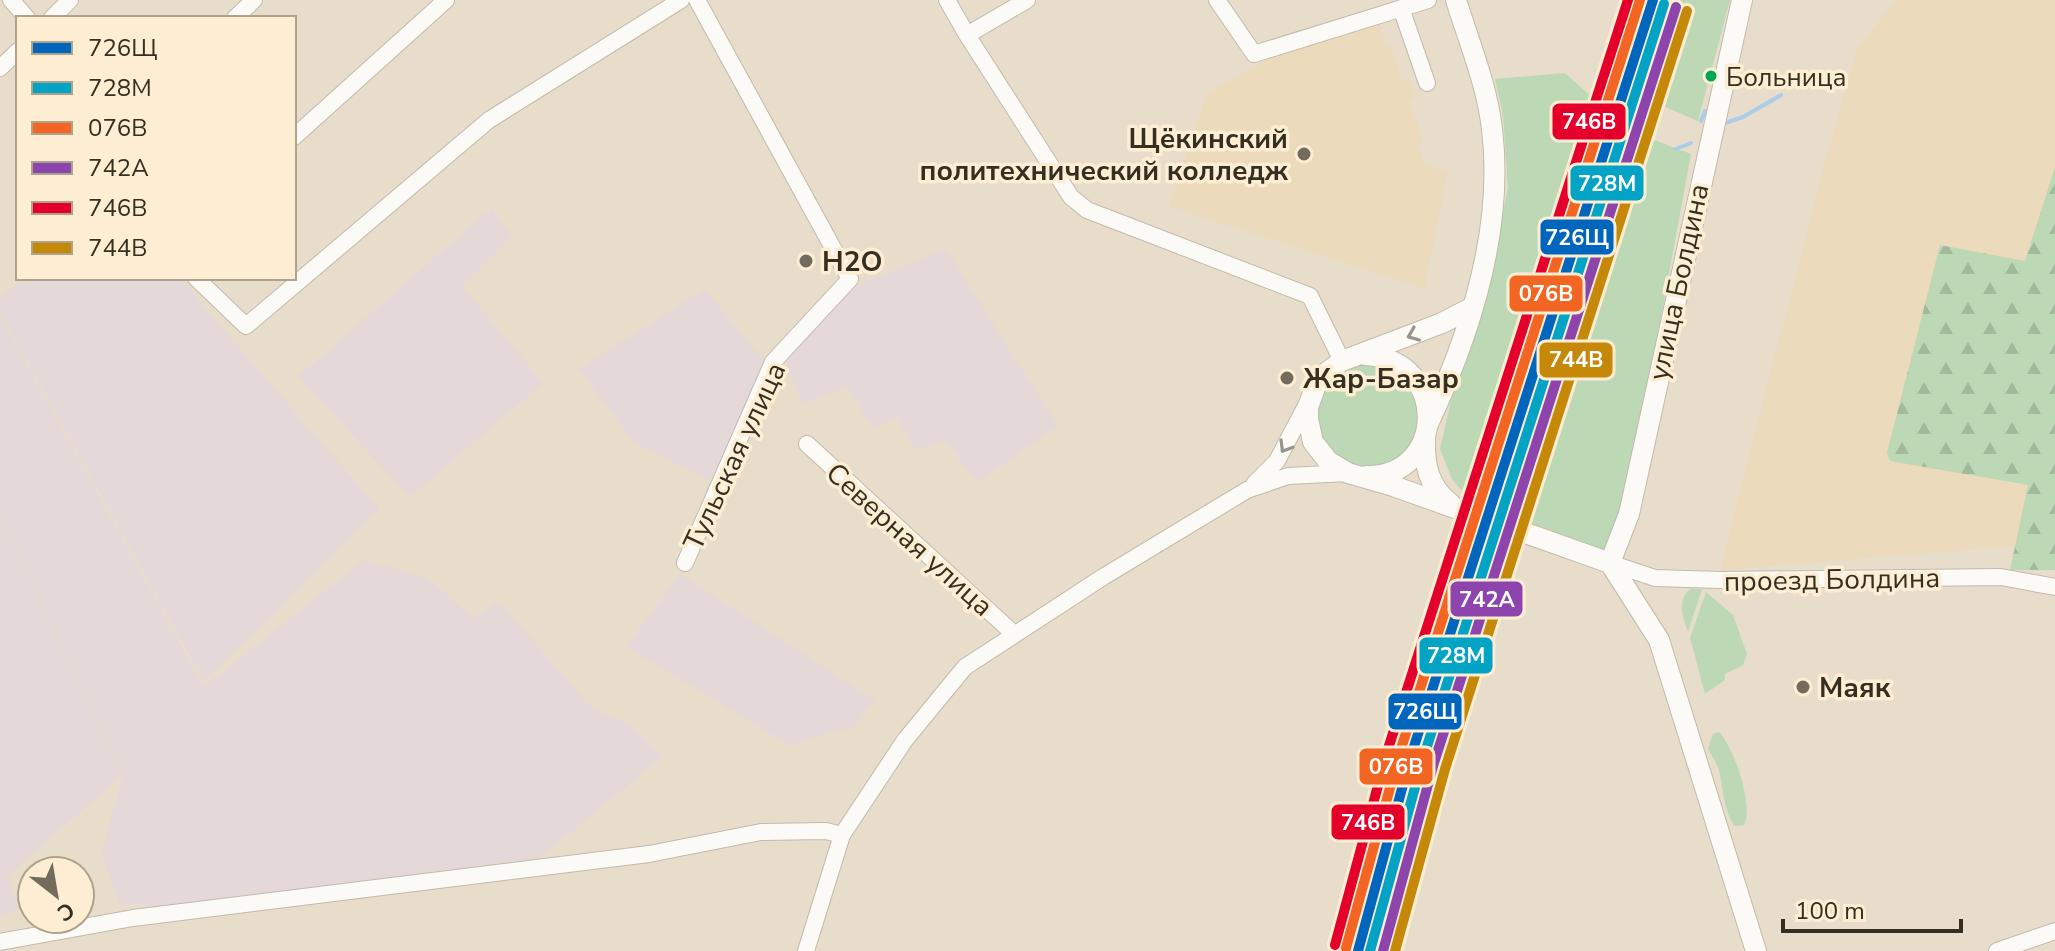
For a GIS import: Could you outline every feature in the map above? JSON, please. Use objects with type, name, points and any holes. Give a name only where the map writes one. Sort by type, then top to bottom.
[{"type":"main road","points":[[1354,474],[1383,474],[1405,464],[1413,456],[1442,394],[1485,265],[1493,221],[1495,184],[1492,128],[1481,75],[1456,0]]},
{"type":"main road","name":"улица Болдина","points":[[1610,563],[1629,514],[1701,175],[1742,0]]},
{"type":"main road","points":[[1471,308],[1442,323],[1348,359],[1323,375],[1311,395],[1308,419],[1313,442],[1328,461],[1354,474],[1610,563],[1659,640],[1756,951]]},
{"type":"main road","points":[[1348,359],[1365,355],[1388,358],[1409,370],[1423,389],[1429,412],[1425,456],[1430,478],[1442,497],[1461,511]]},
{"type":"street","points":[[11,0],[25,16]]},
{"type":"street","points":[[54,16],[70,0]]},
{"type":"street","points":[[237,16],[254,0]]},
{"type":"street","points":[[296,135],[446,0]]},
{"type":"street","points":[[198,280],[246,326],[489,120],[681,0]]},
{"type":"street","name":"Тульская улица","points":[[685,563],[773,362],[850,279],[697,0]]},
{"type":"street","points":[[947,0],[1071,197],[1087,210],[1310,296],[1348,359]]},
{"type":"street","points":[[967,35],[1027,0]]},
{"type":"street","points":[[1217,0],[1254,54],[1428,0]]},
{"type":"street","points":[[1401,8],[1427,83]]},
{"type":"street","points":[[0,68],[16,53]]},
{"type":"street","points":[[806,951],[842,835],[905,740],[965,667],[1247,490],[1277,461],[1311,395]]},
{"type":"street","name":"Северная улица","points":[[807,444],[1014,634]]},
{"type":"street","points":[[1247,490],[1288,476],[1354,474]]},
{"type":"street","name":"проезд Болдина","points":[[1610,563],[1655,578],[2001,577],[2055,587]]},
{"type":"street","points":[[0,942],[133,918],[649,854],[761,832],[826,831],[842,835]]},
{"type":"street","points":[[1997,951],[2055,931]]},
{"type":"shaded area","points":[[1896,0],[2055,0],[2055,547],[2006,547],[1720,570],[1857,50]]},
{"type":"shaded area","name":"Щёкинский политехнический колледж","points":[[1378,19],[1386,47],[1391,46],[1402,81],[1410,79],[1417,99],[1410,102],[1423,142],[1418,145],[1425,164],[1448,171],[1424,289],[1169,206],[1207,93],[1292,46]]},
{"type":"shaded area","points":[[492,208],[512,236],[462,286],[543,383],[410,497],[298,377]]},
{"type":"shaded area","points":[[946,249],[1058,426],[977,482],[946,440],[916,450],[896,416],[874,430],[848,387],[802,403],[784,357],[853,287]]},
{"type":"shaded area","points":[[20,280],[183,280],[379,509],[204,682],[0,312],[0,298]]},
{"type":"shaded area","points":[[705,289],[770,369],[709,480],[634,442],[579,369]]},
{"type":"shaded area","points":[[0,316],[204,687],[364,560],[427,578],[473,618],[499,601],[592,709],[632,726],[663,757],[539,858],[159,906],[120,904],[102,855],[123,774],[0,514]]},
{"type":"shaded area","points":[[0,517],[122,775],[32,855],[16,855],[16,869],[8,876],[16,909],[0,918]]},
{"type":"shaded area","points":[[680,574],[875,700],[855,726],[789,745],[627,647]]},
{"type":"green space","points":[[1668,0],[1730,0],[1698,121],[1649,100],[1649,89],[1642,82]]},
{"type":"green space","points":[[1565,73],[1602,110],[1478,501],[1463,492],[1452,479],[1440,449],[1451,400],[1488,287],[1508,188],[1503,114],[1495,79]]},
{"type":"green space","points":[[1628,130],[1691,154],[1625,513],[1607,557],[1504,514]]},
{"type":"green space","points":[[2055,167],[2055,570],[2010,570],[2028,485],[1890,461],[1887,453],[1940,245],[2025,261]]},
{"type":"green space","points":[[1355,364],[1386,365],[1416,392],[1417,435],[1405,453],[1388,464],[1370,467],[1352,465],[1336,456],[1324,442],[1318,424],[1319,402],[1324,389],[1337,374]]},
{"type":"green space","points":[[1690,589],[1702,589],[1688,632],[1682,604]]},
{"type":"green space","points":[[1706,592],[1733,615],[1747,654],[1743,665],[1725,674],[1725,680],[1705,694],[1690,638]]},
{"type":"green space","points":[[1719,732],[1731,750],[1741,777],[1746,804],[1744,825],[1735,826],[1731,819],[1725,805],[1718,767],[1708,748],[1713,734]]},
{"type":"waterway","points":[[1722,124],[1743,117],[1781,95]]},
{"type":"waterway","points":[[1701,121],[1705,111]]},
{"type":"waterway","points":[[1676,149],[1691,143]]},
{"type":"transit line","name":"746В","points":[[1335,945],[1387,752],[1628,0]]},
{"type":"transit line","name":"076В","points":[[1346,948],[1399,755],[1640,0]]},
{"type":"transit line","name":"726Щ","points":[[1358,951],[1410,759],[1653,0]]},
{"type":"transit line","name":"728М","points":[[1370,951],[1422,762],[1664,4]]},
{"type":"transit line","name":"742А","points":[[1383,951],[1433,766],[1676,7]]},
{"type":"transit line","name":"744В","points":[[1395,951],[1445,769],[1687,11]]},
{"type":"place","name":"Больница","points":[[1711,76]]},
{"type":"place","name":"Щёкинский политехнический колледж","points":[[1304,154]]},
{"type":"place","name":"Н2О","points":[[806,261]]},
{"type":"place","name":"Жар-Базар","points":[[1287,378]]},
{"type":"place","name":"Маяк","points":[[1803,687]]}]
